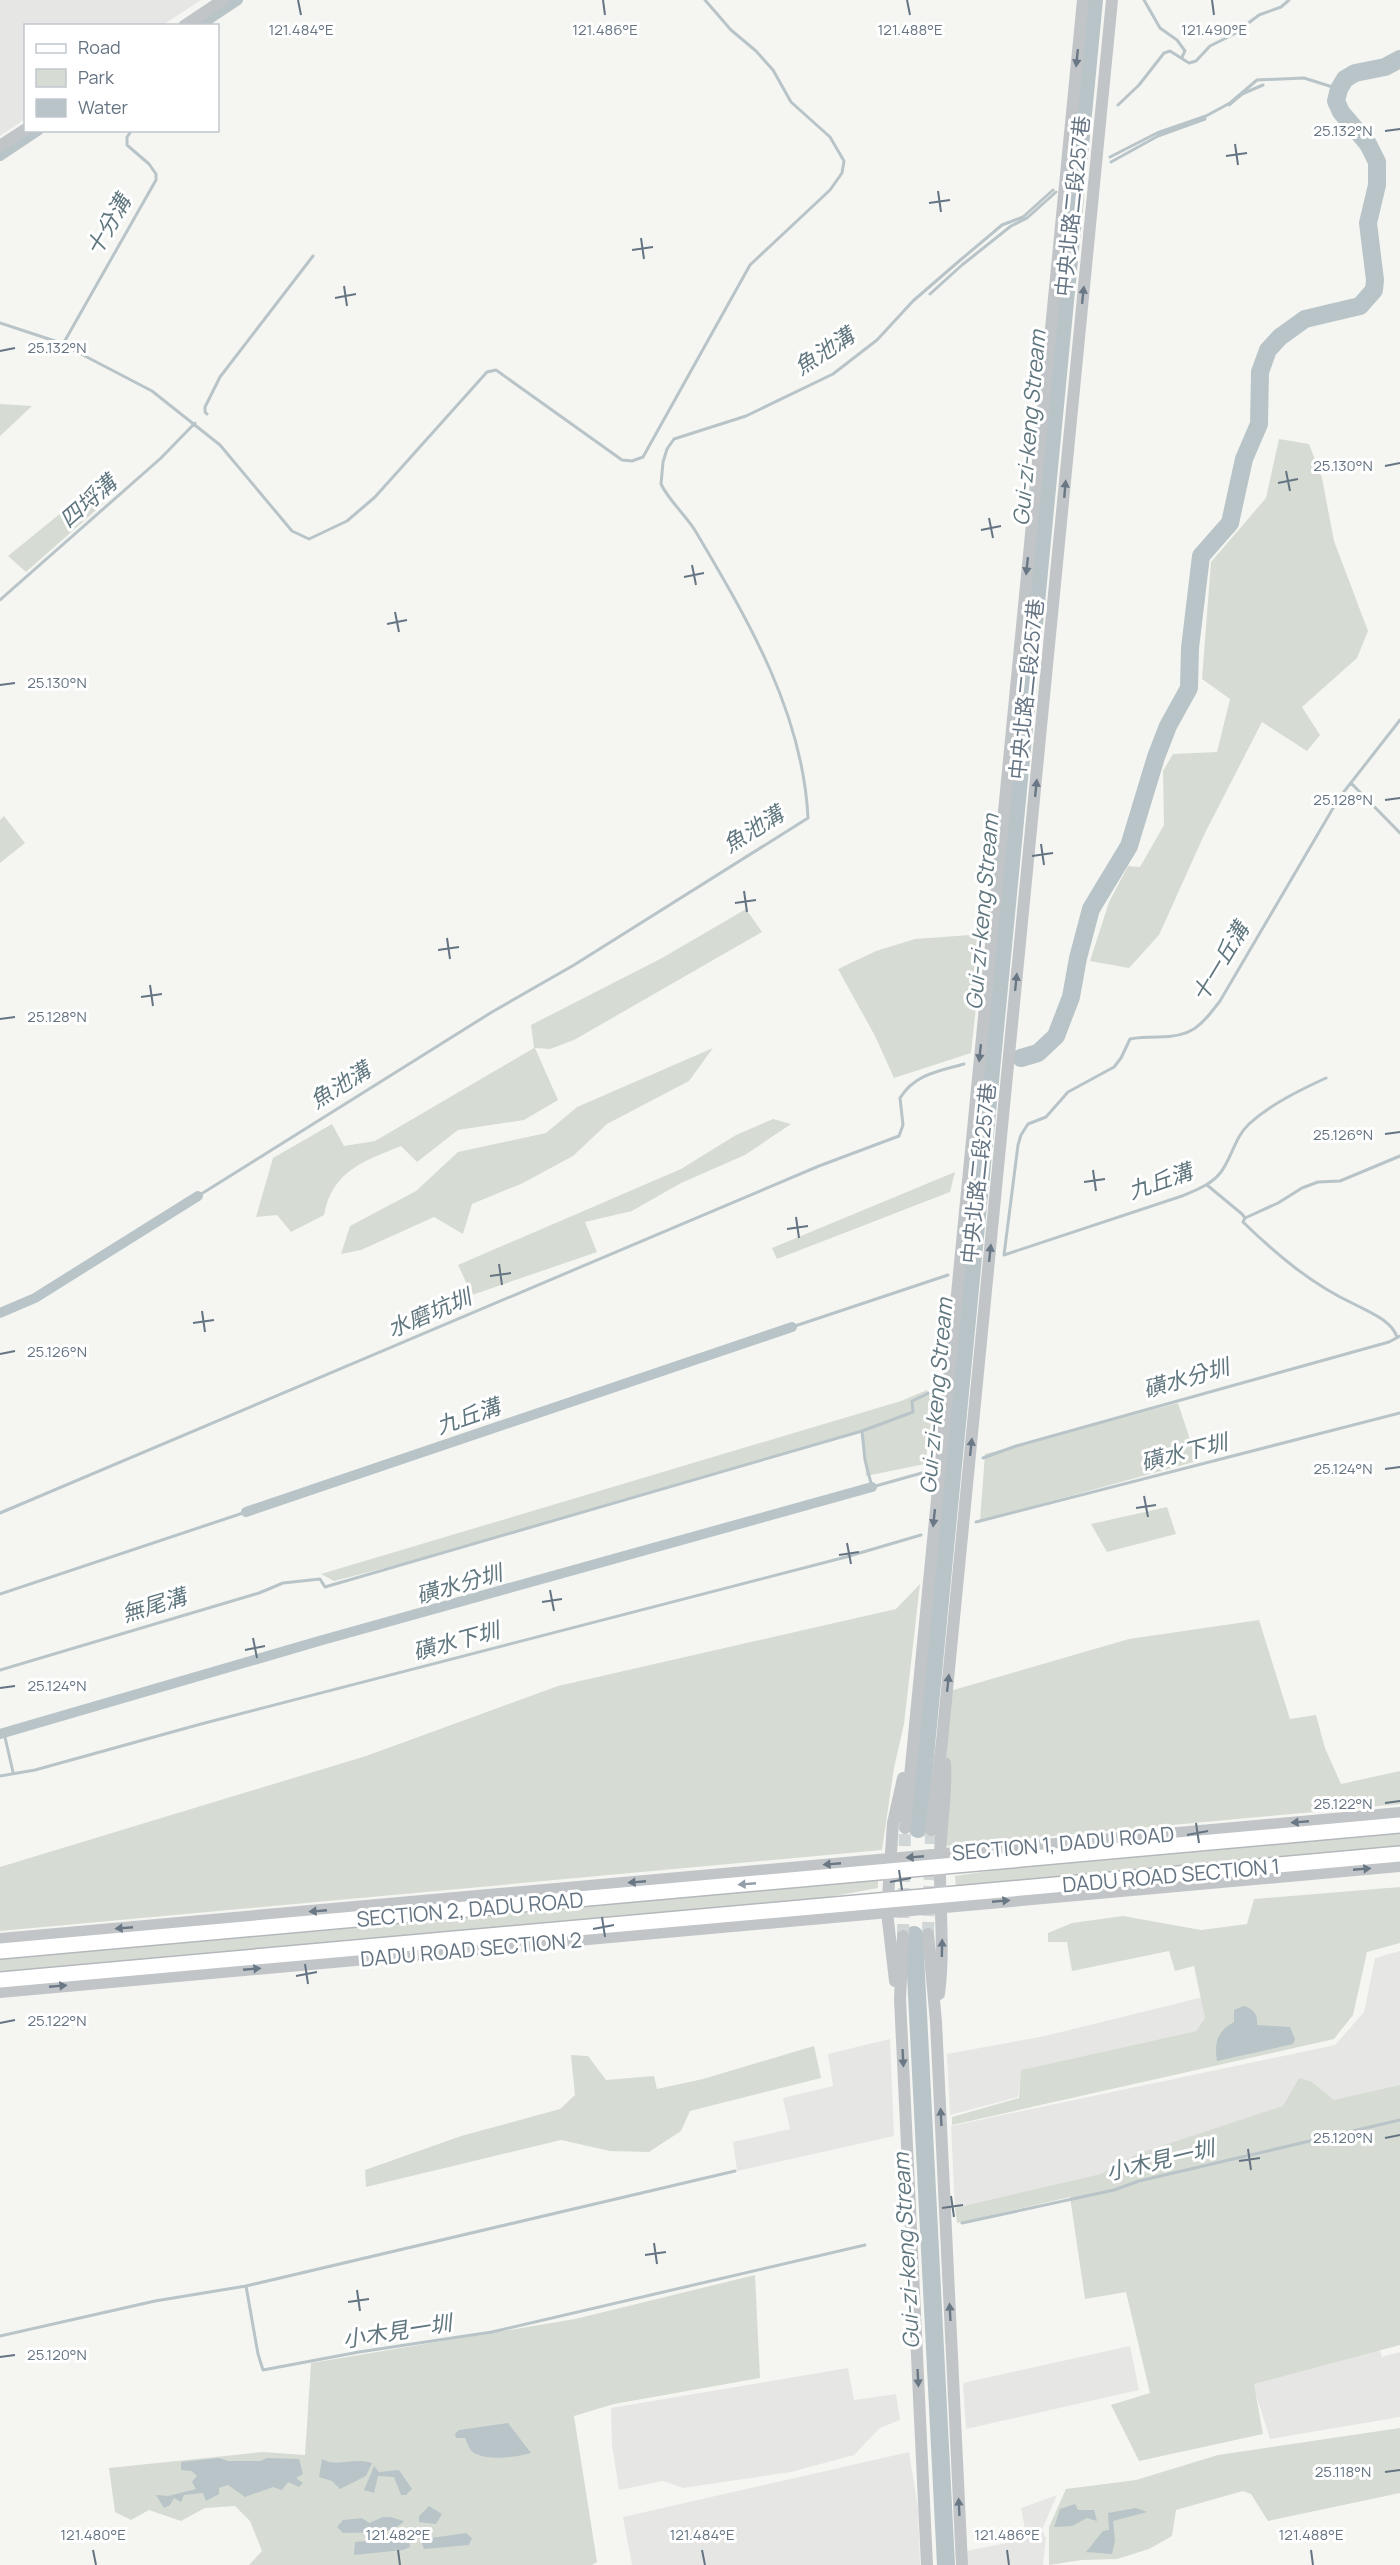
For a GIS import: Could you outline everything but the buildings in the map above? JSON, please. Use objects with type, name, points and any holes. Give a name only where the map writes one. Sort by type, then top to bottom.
[{"type":"main road","name":"SECTION 1, DADU ROAD","points":[[940,1861],[1400,1826]]},
{"type":"main road","name":"DADU ROAD SECTION 1","points":[[942,1906],[1400,1854]]},
{"type":"main road","name":"SECTION 2, DADU ROAD","points":[[0,1951],[940,1861]]},
{"type":"main road","points":[[888,1911],[942,1906]]},
{"type":"main road","name":"DADU ROAD SECTION 2","points":[[0,1980],[888,1911]]},
{"type":"street","points":[[187,24],[223,0]]},
{"type":"street","name":"中央北路二段257巷","points":[[905,1828],[1083,0]]},
{"type":"street","name":"中央北路二段257巷","points":[[931,1830],[942,1741],[1112,0]]},
{"type":"street","points":[[0,146],[24,130]]},
{"type":"street","name":"中央北路二段257巷","points":[[900,1999],[896,1983],[888,1911],[890,1865],[893,1823],[913,1739]]},
{"type":"street","name":"中央北路二段257巷","points":[[936,2022],[942,1976],[940,1861],[947,1790],[942,1741]]},
{"type":"street","name":"SECTION 1, DADU ROAD","points":[[940,1861],[1400,1813]]},
{"type":"street","name":"SECTION 2, DADU ROAD","points":[[0,1939],[890,1865]]},
{"type":"street","name":"DADU ROAD SECTION 1","points":[[942,1906],[1400,1866]]},
{"type":"street","name":"DADU ROAD SECTION 2","points":[[0,1992],[888,1911]]},
{"type":"street","points":[[928,1934],[936,2022],[962,2565]]},
{"type":"street","points":[[903,1936],[900,1999],[927,2565]]},
{"type":"shaded area","points":[[0,0],[201,0],[165,24],[24,24],[24,120],[0,136]]},
{"type":"shaded area","points":[[1400,1951],[1400,2176],[1362,2296],[1382,2357],[1400,2352],[1400,2417],[1270,2439],[1242,2351],[1131,2279],[1085,2183],[955,2208],[951,2126],[1335,2045],[1364,2012],[1375,1958]]},
{"type":"shaded area","points":[[1203,1997],[1205,2018],[1196,2031],[1022,2070],[1018,2097],[950,2115],[947,2054],[1045,2036]]},
{"type":"shaded area","points":[[890,2039],[894,2136],[737,2171],[733,2142],[790,2129],[783,2098],[833,2086],[828,2054]]},
{"type":"shaded area","points":[[1130,2346],[1139,2390],[966,2429],[963,2383]]},
{"type":"shaded area","points":[[848,2368],[854,2400],[896,2394],[900,2420],[880,2428],[854,2455],[791,2472],[683,2488],[663,2481],[619,2490],[612,2445],[611,2408]]},
{"type":"shaded area","points":[[909,2452],[918,2508],[920,2565],[632,2565],[623,2517]]},
{"type":"shaded area","points":[[1057,2495],[1042,2530],[1046,2538],[1043,2565],[967,2565],[966,2551],[1027,2539],[1021,2508]]},
{"type":"green space","points":[[0,404],[32,406],[0,436]]},
{"type":"green space","points":[[1279,439],[1309,444],[1322,478],[1334,541],[1368,631],[1357,658],[1302,707],[1320,735],[1307,751],[1262,722],[1205,833],[1159,935],[1129,968],[1090,961],[1109,902],[1128,866],[1140,867],[1164,825],[1163,771],[1173,754],[1217,752],[1230,699],[1202,679],[1211,562],[1266,498]]},
{"type":"green space","points":[[94,486],[103,504],[26,572],[8,556]]},
{"type":"green space","points":[[4,816],[25,843],[0,863],[0,820]]},
{"type":"green space","points":[[746,909],[762,932],[574,1040],[550,1049],[535,1048],[558,1100],[524,1120],[458,1130],[417,1162],[401,1146],[374,1157],[342,1178],[328,1200],[324,1215],[291,1232],[277,1215],[256,1217],[273,1158],[332,1124],[344,1146],[375,1141],[534,1048],[531,1025],[662,958]]},
{"type":"green space","points":[[984,934],[971,1053],[894,1078],[875,1036],[838,969],[876,951],[915,939]]},
{"type":"green space","points":[[713,1048],[689,1081],[607,1124],[573,1156],[523,1183],[472,1204],[463,1234],[434,1217],[361,1250],[341,1254],[350,1226],[416,1191],[458,1152],[546,1133],[577,1107]]},
{"type":"green space","points":[[773,1119],[791,1124],[745,1155],[681,1183],[632,1211],[585,1222],[597,1252],[472,1295],[458,1265],[681,1169],[736,1135]]},
{"type":"green space","points":[[955,1172],[950,1192],[777,1259],[772,1248]]},
{"type":"green space","points":[[927,1390],[934,1404],[925,1464],[866,1476],[863,1432],[419,1559],[334,1581],[321,1574],[901,1401]]},
{"type":"green space","points":[[1178,1403],[1197,1461],[980,1521],[985,1454]]},
{"type":"green space","points":[[1167,1507],[1176,1534],[1107,1552],[1091,1524]]},
{"type":"green space","points":[[920,1584],[904,1724],[894,1768],[882,1850],[0,1931],[0,1867],[366,1756],[558,1686],[896,1609]]},
{"type":"green space","points":[[1259,1620],[1290,1719],[1316,1715],[1325,1748],[1341,1784],[1400,1771],[1400,1804],[946,1846],[943,1778],[950,1691],[1129,1639]]},
{"type":"green space","points":[[1400,1833],[1400,1846],[956,1887],[955,1876],[1024,1866]]},
{"type":"green space","points":[[878,1880],[878,1888],[818,1899],[0,1972],[0,1959]]},
{"type":"green space","points":[[1400,1887],[1400,1943],[1367,1952],[1353,2015],[1334,2039],[952,2125],[952,2117],[1019,2098],[1021,2070],[1196,2031],[1205,2018],[1194,1966],[1175,1971],[1169,1951],[1072,1971],[1067,1942],[1048,1942],[1048,1933],[1072,1923],[1123,1916],[1201,1930],[1247,1924],[1254,1899]]},
{"type":"green space","points":[[814,2046],[821,2078],[690,2111],[681,2131],[649,2152],[610,2151],[561,2140],[366,2187],[365,2170],[461,2136],[560,2109],[575,2095],[571,2055],[588,2056],[606,2080],[654,2076],[657,2089],[703,2079]]},
{"type":"green space","points":[[1299,2078],[1312,2082],[1334,2100],[1400,2085],[1400,2345],[1254,2384],[1263,2434],[1139,2461],[1111,2405],[1150,2393],[1126,2292],[1085,2299],[1070,2197],[957,2223],[955,2208],[1101,2174],[1137,2154],[1283,2106]]},
{"type":"green space","points":[[755,2275],[760,2378],[614,2404],[574,2416],[597,2562],[592,2565],[249,2565],[262,2551],[250,2521],[235,2506],[205,2508],[181,2521],[149,2510],[131,2520],[115,2512],[109,2468],[262,2452],[305,2455],[311,2363],[575,2319]]},
{"type":"green space","points":[[1400,2428],[1400,2493],[1268,2521],[1251,2494],[1243,2491],[1176,2510],[1172,2536],[1149,2549],[1117,2559],[1082,2560],[1049,2565],[1049,2527],[1066,2489],[1136,2480],[1218,2455]]},
{"type":"water","points":[[1244,2006],[1255,2013],[1257,2025],[1290,2027],[1295,2039],[1293,2044],[1217,2061],[1218,2038],[1224,2029],[1234,2022],[1234,2010]]},
{"type":"water","points":[[508,2423],[531,2453],[504,2458],[482,2456],[472,2452],[465,2438],[456,2438],[455,2434],[459,2430]]},
{"type":"water","points":[[219,2458],[228,2461],[260,2461],[267,2458],[299,2459],[303,2474],[296,2478],[303,2483],[299,2487],[288,2482],[282,2490],[273,2487],[245,2497],[228,2485],[219,2488],[219,2494],[206,2501],[203,2493],[184,2495],[181,2502],[174,2498],[170,2505],[164,2508],[156,2495],[168,2496],[196,2489],[192,2482],[197,2476],[192,2471],[181,2470],[181,2462]]},
{"type":"water","points":[[322,2459],[334,2463],[365,2461],[372,2463],[366,2476],[340,2489],[332,2481],[319,2477]]},
{"type":"water","points":[[374,2466],[379,2472],[399,2470],[412,2489],[406,2495],[401,2495],[394,2477],[378,2476],[374,2493],[364,2490]]},
{"type":"water","points":[[1075,2504],[1078,2510],[1094,2510],[1097,2521],[1087,2518],[1072,2526],[1054,2527],[1060,2509]]},
{"type":"water","points":[[429,2506],[442,2514],[436,2524],[419,2522],[419,2516]]},
{"type":"water","points":[[1136,2508],[1147,2512],[1113,2521],[1115,2541],[1112,2554],[1086,2552],[1103,2531],[1109,2530],[1108,2513]]},
{"type":"water","points":[[383,2517],[404,2521],[392,2529],[376,2532],[343,2533],[337,2527],[343,2520],[362,2518],[369,2523]]},
{"type":"water","points":[[466,2533],[472,2538],[469,2545],[424,2549],[421,2541],[424,2539]]},
{"type":"water","points":[[409,2539],[410,2547],[403,2550],[354,2555],[355,2542]]},
{"type":"waterway","name":"十分溝","points":[[202,24],[238,0]]},
{"type":"waterway","points":[[0,323],[58,342],[152,391],[220,445],[292,531],[309,539],[347,521],[375,497],[487,372],[496,370],[622,460],[632,461],[643,457],[750,265],[830,190],[842,173],[844,161],[830,137],[791,102],[773,70],[756,51],[731,30],[705,0]]},
{"type":"waterway","name":"Gui-zi-keng Stream","points":[[918,1829],[1094,0]]},
{"type":"waterway","points":[[1144,0],[1160,28],[1177,40],[1185,51],[1182,57]]},
{"type":"waterway","points":[[1118,105],[1139,85],[1164,53],[1170,51],[1189,63],[1196,61],[1210,46],[1234,34],[1259,15],[1281,7],[1289,0]]},
{"type":"waterway","name":"十分溝","points":[[210,24],[216,15]]},
{"type":"waterway","points":[[1021,1058],[1038,1053],[1056,1036],[1071,997],[1078,958],[1091,909],[1129,846],[1156,757],[1168,726],[1189,688],[1190,648],[1201,556],[1230,523],[1244,459],[1259,424],[1260,372],[1268,350],[1280,337],[1305,319],[1360,306],[1374,290],[1375,280],[1368,223],[1377,185],[1377,162],[1368,144],[1341,112],[1336,101],[1345,79],[1355,73],[1385,67],[1400,59]]},
{"type":"waterway","name":"魚池溝","points":[[1110,157],[1157,133],[1206,116],[1230,103],[1257,80],[1304,78],[1339,89]]},
{"type":"waterway","name":"魚池溝","points":[[1229,105],[1242,94],[1263,85]]},
{"type":"waterway","name":"魚池溝","points":[[1111,162],[1158,136],[1205,119]]},
{"type":"waterway","points":[[0,156],[36,132]]},
{"type":"waterway","name":"十分溝","points":[[63,344],[156,180],[156,174],[149,164],[127,145],[127,137],[131,132]]},
{"type":"waterway","name":"魚池溝","points":[[198,1196],[808,818],[804,779],[796,741],[770,669],[735,599],[696,532],[661,484],[667,449],[674,439],[746,416],[833,374],[877,340],[913,301],[1002,225],[1023,217],[1053,190]]},
{"type":"waterway","points":[[930,294],[962,265],[1011,226],[1027,218],[1056,192]]},
{"type":"waterway","points":[[207,414],[205,407],[220,377],[313,256]]},
{"type":"waterway","name":"四埒溝","points":[[0,600],[161,458],[195,423]]},
{"type":"waterway","name":"十一丘溝","points":[[1326,1078],[1276,1104],[1249,1124],[1240,1135],[1221,1172],[1203,1187],[1004,1255],[1018,1145],[1028,1124],[1046,1117],[1068,1092],[1114,1067],[1130,1039],[1179,1035],[1194,1029],[1207,1018],[1220,1001],[1339,798],[1400,720]]},
{"type":"waterway","points":[[1351,783],[1400,833]]},
{"type":"waterway","name":"水磨坑圳","points":[[0,1513],[819,1166],[899,1136],[903,1125],[900,1098],[906,1090],[928,1075],[964,1064]]},
{"type":"waterway","points":[[1245,1218],[1278,1203],[1302,1188],[1318,1182],[1340,1181],[1400,1156]]},
{"type":"waterway","points":[[1207,1185],[1242,1214],[1245,1218],[1243,1222],[1281,1257],[1323,1287],[1379,1317],[1390,1326],[1397,1337]]},
{"type":"waterway","name":"魚池溝","points":[[0,1313],[35,1298],[198,1196]]},
{"type":"waterway","name":"九丘溝","points":[[792,1327],[948,1275]]},
{"type":"waterway","name":"九丘溝","points":[[246,1512],[792,1327]]},
{"type":"waterway","name":"磺水分圳","points":[[983,1458],[1016,1446],[1389,1342],[1400,1336]]},
{"type":"waterway","name":"無尾溝","points":[[0,1670],[259,1593],[283,1583],[320,1579],[325,1587],[862,1431],[913,1412],[912,1401],[929,1393]]},
{"type":"waterway","name":"磺水下圳","points":[[976,1522],[1400,1413]]},
{"type":"waterway","name":"磺水分圳","points":[[862,1431],[865,1460],[872,1487],[929,1471]]},
{"type":"waterway","name":"磺水分圳","points":[[0,1734],[319,1641],[872,1487]]},
{"type":"waterway","name":"九丘溝","points":[[0,1594],[246,1512]]},
{"type":"waterway","name":"磺水下圳","points":[[0,1776],[35,1770],[201,1724],[846,1557],[921,1535]]},
{"type":"waterway","points":[[4,1733],[13,1772]]},
{"type":"waterway","name":"Gui-zi-keng Stream","points":[[914,1935],[946,2565]]},
{"type":"waterway","name":"小木見一圳","points":[[962,2223],[1114,2190],[1139,2181],[1400,2120]]},
{"type":"waterway","points":[[246,2286],[735,2171]]},
{"type":"waterway","name":"小木見一圳","points":[[0,2336],[155,2301],[246,2286],[263,2370],[359,2352],[492,2332],[865,2245]]},
{"type":"tunnel","points":[[903,1936],[905,1828]]},
{"type":"tunnel","points":[[928,1934],[931,1830]]}]
